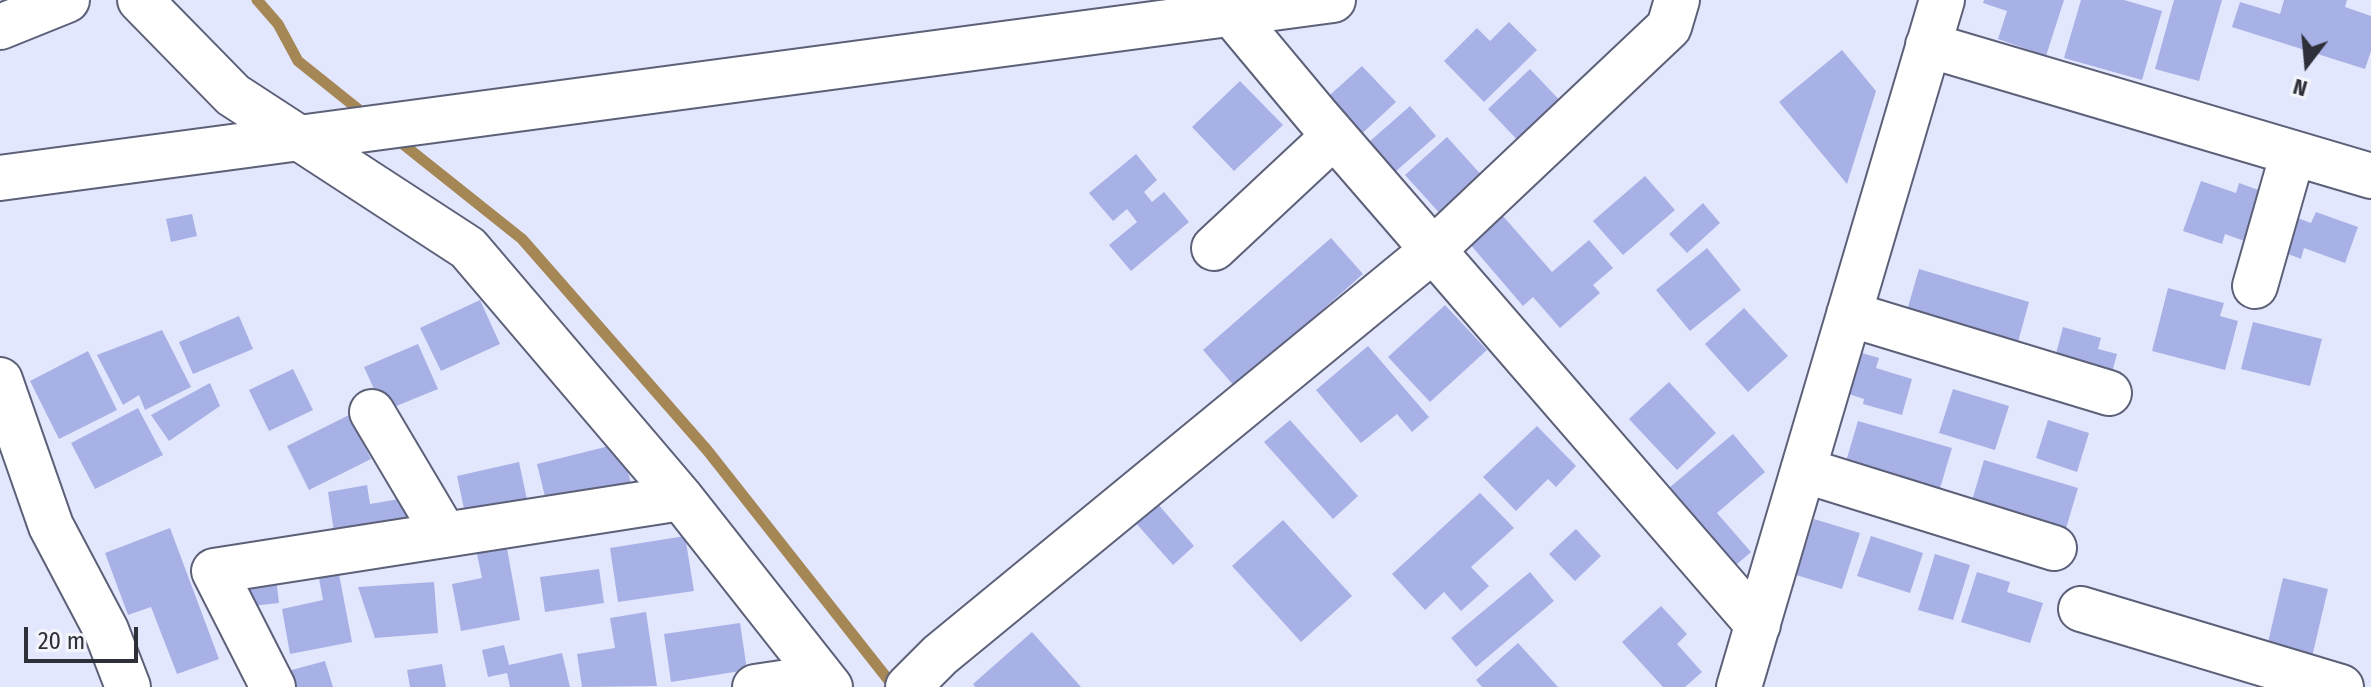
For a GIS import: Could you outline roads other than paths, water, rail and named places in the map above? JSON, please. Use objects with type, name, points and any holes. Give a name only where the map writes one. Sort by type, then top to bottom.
[{"type":"street","points":[[0,27],[67,0]]},
{"type":"street","points":[[140,0],[233,95],[468,248],[681,498],[826,682]]},
{"type":"street","points":[[0,178],[303,139],[1224,6],[1333,0]]},
{"type":"street","points":[[908,687],[940,655],[1433,250],[1669,27],[1677,0]]},
{"type":"street","points":[[1739,687],[1942,0]]},
{"type":"street","points":[[1224,6],[1758,625]]},
{"type":"street","points":[[1928,45],[2371,176]]},
{"type":"street","points":[[1214,248],[1334,136]]},
{"type":"street","points":[[2255,286],[2293,153]]},
{"type":"street","points":[[1849,314],[2109,393]]},
{"type":"street","points":[[0,380],[51,526],[106,630],[128,687]]},
{"type":"street","points":[[372,412],[445,535]]},
{"type":"street","points":[[1803,470],[2054,548]]},
{"type":"street","points":[[273,687],[214,571],[681,498]]},
{"type":"street","points":[[2081,609],[2341,687]]},
{"type":"street","points":[[755,687],[826,682]]},
{"type":"waterway","points":[[257,0],[278,24],[298,61],[368,117]]},
{"type":"waterway","points":[[394,137],[522,239],[707,450],[894,687]]}]
